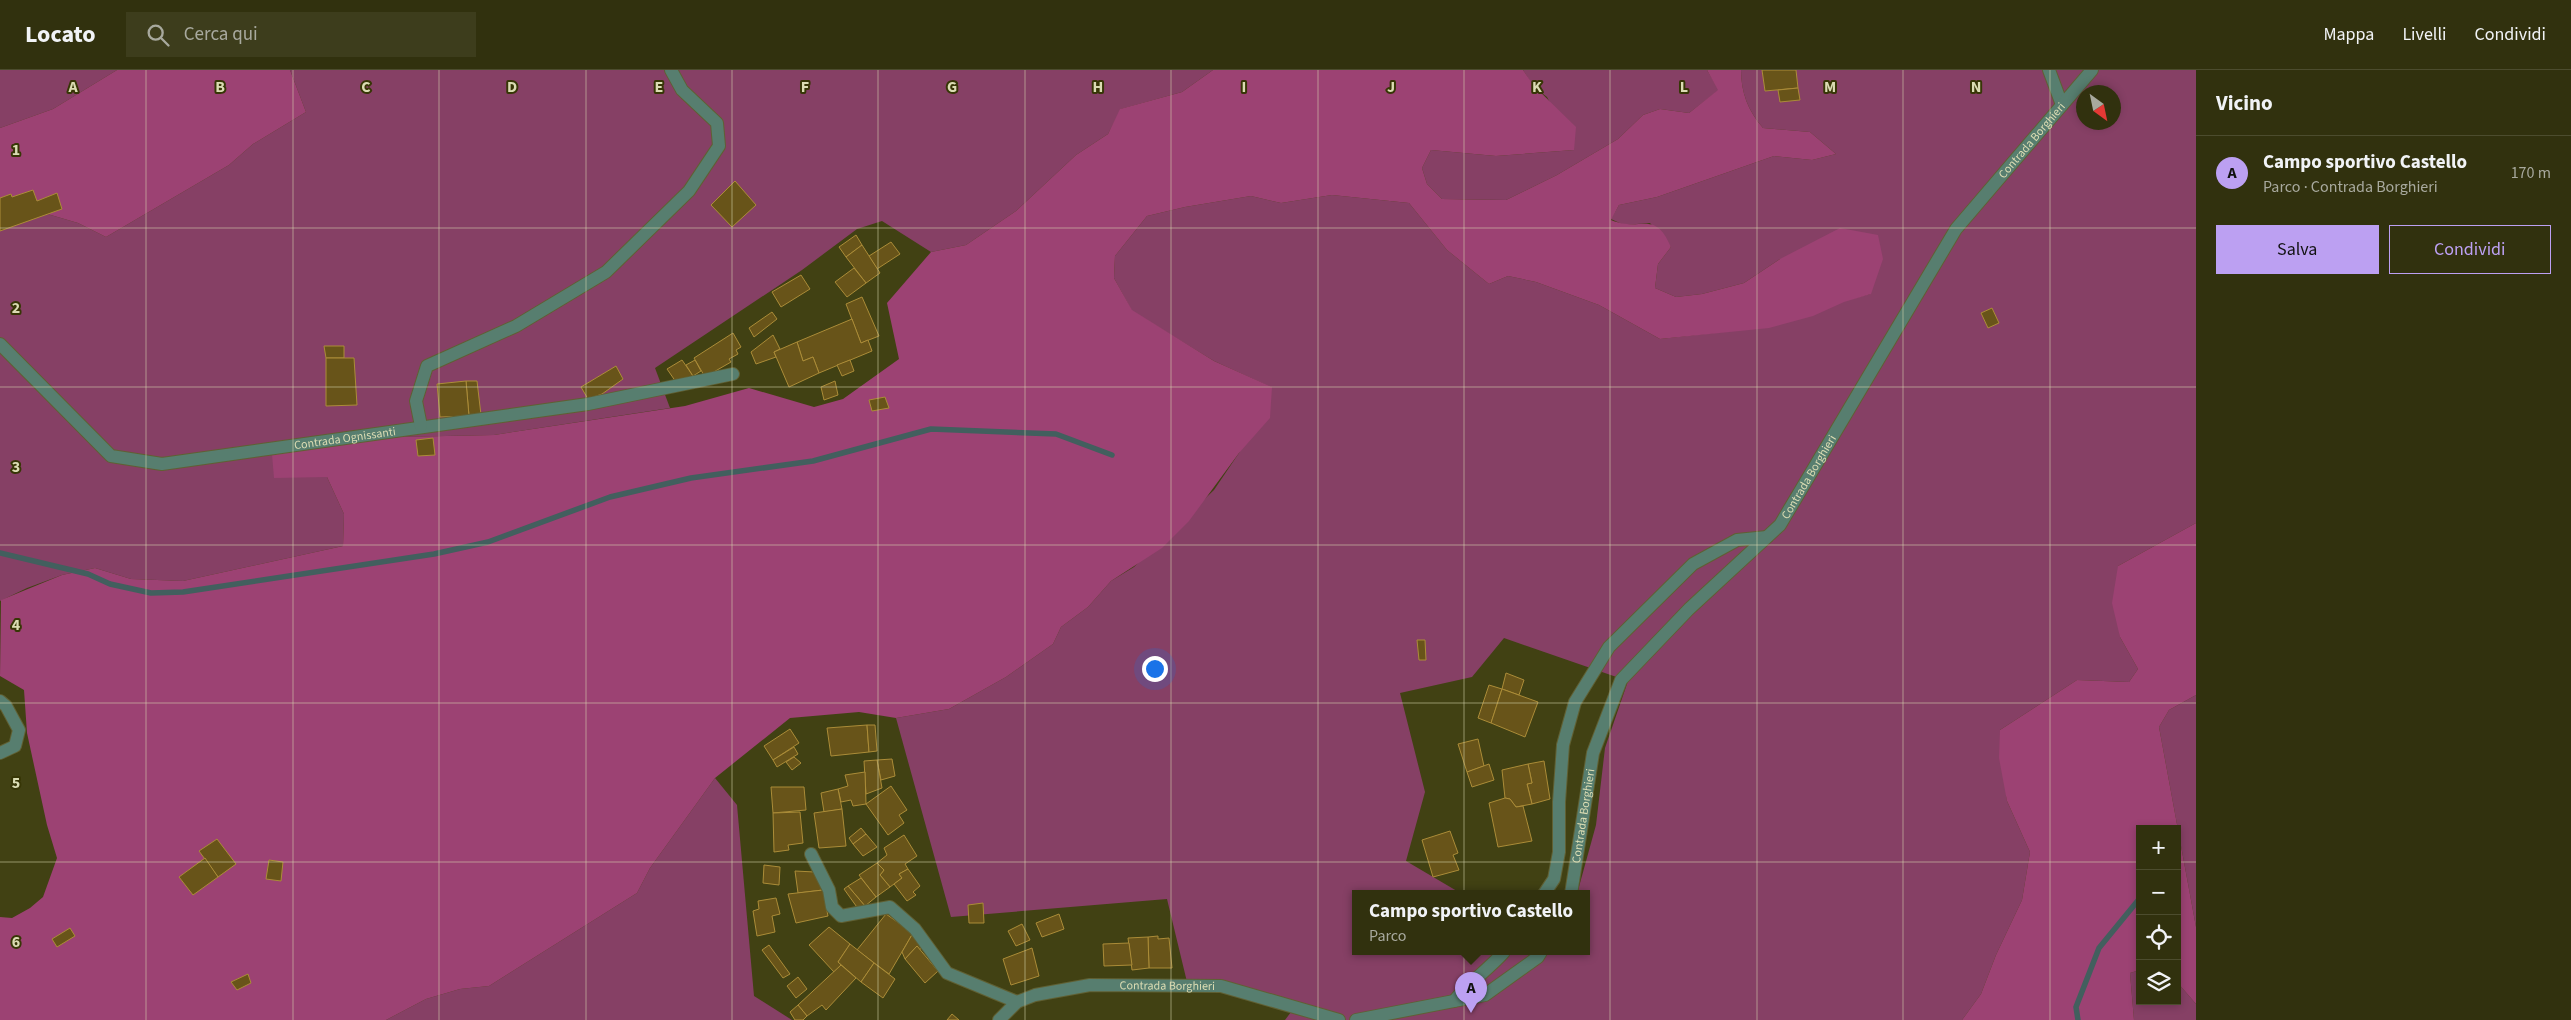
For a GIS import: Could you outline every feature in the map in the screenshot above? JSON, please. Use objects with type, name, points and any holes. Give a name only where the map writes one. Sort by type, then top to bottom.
[{"type":"street","points":[[421,426],[416,401],[426,366],[516,326],[606,272],[689,191],[719,146],[717,123],[682,90],[671,70]]},
{"type":"street","points":[[2049,70],[2062,106]]},
{"type":"street","points":[[2054,82],[2063,70]]},
{"type":"street","name":"Contrada Borghieri","points":[[1572,890],[1593,753],[1621,680],[1689,609],[1780,525],[1956,229],[2092,70]]},
{"type":"street","name":"Contrada Ognissanti","points":[[0,344],[111,456],[162,464],[421,426],[588,404],[733,374]]},
{"type":"street","points":[[1547,890],[1554,879],[1559,852],[1559,802],[1563,744],[1575,702],[1609,647],[1693,564],[1737,540],[1767,537]]},
{"type":"street","points":[[0,701],[6,706],[19,730],[15,746],[0,753]]},
{"type":"street","points":[[811,854],[829,890],[832,908],[841,916],[890,907],[915,929],[947,973],[1017,1002]]},
{"type":"street","points":[[1454,1001],[1466,986],[1492,966],[1501,955]]},
{"type":"street","points":[[1356,1020],[1485,995],[1539,955]]},
{"type":"street","name":"Contrada Borghieri","points":[[999,1020],[1017,1002],[1035,995],[1090,984],[1221,986],[1339,1020]]},
{"type":"shaded area","points":[[0,70],[117,70],[53,109],[0,128]]},
{"type":"shaded area","points":[[117,70],[290,70],[306,112],[253,144],[229,165],[106,237],[78,223],[44,213],[0,210],[0,128],[53,109]]},
{"type":"shaded area","points":[[290,70],[1213,70],[1182,92],[1121,109],[1108,134],[1076,155],[1016,211],[966,245],[931,252],[882,221],[857,229],[802,270],[655,368],[670,408],[494,435],[398,437],[274,477],[327,477],[344,514],[343,546],[183,581],[131,579],[95,568],[62,575],[27,588],[0,601],[0,210],[44,213],[78,223],[106,237],[229,165],[253,144],[306,112]]},
{"type":"shaded area","points":[[1213,70],[1523,70],[1534,86],[1576,127],[1574,150],[1496,156],[1431,150],[1422,168],[1427,184],[1442,199],[1506,200],[1557,175],[1618,139],[1643,115],[1660,109],[1689,113],[1718,90],[1707,70],[1741,70],[1742,86],[1746,101],[1753,115],[1763,128],[1810,132],[1836,154],[1812,160],[1774,156],[1657,197],[1619,205],[1611,220],[1621,223],[1652,225],[1659,228],[1671,247],[1658,264],[1655,288],[1676,297],[1702,294],[1744,283],[1780,259],[1840,228],[1878,235],[1883,259],[1871,294],[1844,302],[1813,316],[1769,328],[1660,339],[1599,305],[1536,282],[1508,276],[1489,284],[1447,250],[1409,203],[1332,195],[1281,203],[1251,196],[1185,207],[1147,216],[1115,256],[1114,278],[1132,310],[1214,361],[1272,387],[1270,418],[1239,453],[1189,521],[1162,548],[1111,581],[1088,607],[1061,627],[1053,644],[1006,677],[949,709],[896,718],[859,712],[790,718],[715,778],[650,868],[637,893],[489,986],[460,989],[426,999],[386,1020],[0,1020],[0,917],[12,918],[30,908],[43,897],[57,858],[47,825],[27,733],[24,690],[0,676],[1,600],[62,575],[95,568],[131,579],[183,581],[343,546],[344,514],[327,477],[274,478],[272,454],[398,437],[494,435],[685,406],[749,388],[814,407],[843,399],[899,359],[887,303],[931,252],[966,245],[1016,211],[1076,155],[1108,134],[1120,109],[1182,92]]},
{"type":"shaded area","points":[[1523,70],[1707,70],[1719,90],[1689,113],[1660,109],[1643,115],[1618,139],[1557,175],[1506,200],[1442,199],[1427,184],[1422,168],[1431,150],[1496,156],[1574,150],[1547,97],[1533,86]]},
{"type":"shaded area","points":[[1741,70],[2196,70],[2196,523],[2118,566],[2120,637],[2138,669],[2129,682],[2077,680],[2000,730],[2007,801],[2030,852],[2022,900],[1996,955],[1981,994],[1962,1020],[1285,1020],[1297,1004],[1187,982],[1167,899],[951,917],[896,718],[949,709],[1006,677],[1053,644],[1061,627],[1088,607],[1111,581],[1134,567],[1214,490],[1239,453],[1271,387],[1214,361],[1132,311],[1114,278],[1115,256],[1147,216],[1185,207],[1251,196],[1281,203],[1332,195],[1409,203],[1447,250],[1489,284],[1508,276],[1536,282],[1599,305],[1660,339],[1731,331],[1870,294],[1780,259],[1744,283],[1702,294],[1676,297],[1655,288],[1658,264],[1671,247],[1650,223],[1624,225],[1611,219],[1619,205],[1657,197],[1774,156],[1812,160],[1836,154],[1810,132],[1763,128],[1749,108],[1744,94]],"holes":[[[1504,638],[1628,681],[1605,748],[1596,825],[1578,890],[1590,890],[1590,955],[1536,955],[1533,960],[1528,955],[1352,955],[1352,890],[1455,890],[1406,861],[1425,792],[1400,693],[1472,677]]]},
{"type":"shaded area","points":[[2196,523],[2196,695],[2169,710],[2159,727],[2177,825],[2136,825],[2136,971],[2130,973],[2134,1020],[1962,1020],[1981,994],[1996,955],[2022,900],[2030,852],[2007,801],[1999,758],[2000,730],[2077,680],[2129,682],[2138,669],[2120,637],[2112,603],[2118,566]]},
{"type":"shaded area","points":[[2196,695],[2196,927],[2181,846],[2181,825],[2177,825],[2159,727],[2169,710]]},
{"type":"shaded area","points":[[715,778],[737,805],[754,996],[792,1020],[386,1020],[426,999],[460,989],[489,986],[637,893],[650,868]]},
{"type":"shaded area","points":[[2181,846],[2196,927],[2196,1004],[2181,987]]},
{"type":"shaded area","points":[[2136,971],[2136,1005],[2181,1005],[2181,987],[2196,1004],[2196,1020],[2134,1020],[2130,973]]},
{"type":"building","points":[[1762,70],[1796,70],[1798,88],[1765,91]]},
{"type":"building","points":[[1798,88],[1800,100],[1780,102],[1778,90]]},
{"type":"building","points":[[735,181],[756,205],[732,227],[711,205]]},
{"type":"building","points":[[33,190],[37,201],[57,193],[62,209],[0,231],[0,198],[11,194],[12,197]]},
{"type":"building","points":[[856,235],[862,245],[846,257],[839,247]]},
{"type":"building","points":[[891,242],[900,254],[877,269],[869,256]]},
{"type":"building","points":[[862,245],[880,273],[866,283],[846,257]]},
{"type":"building","points":[[854,268],[866,283],[847,297],[835,282]]},
{"type":"building","points":[[801,275],[810,289],[781,307],[772,292]]},
{"type":"building","points":[[862,297],[879,336],[861,343],[846,304]]},
{"type":"building","points":[[1992,308],[1999,323],[1988,328],[1981,313]]},
{"type":"building","points":[[772,312],[777,319],[754,337],[749,328]]},
{"type":"building","points":[[852,319],[861,343],[868,340],[872,351],[819,373],[813,357],[803,361],[797,342]]},
{"type":"building","points":[[733,333],[741,347],[736,350],[738,354],[729,359],[731,362],[705,377],[694,358]]},
{"type":"building","points":[[773,335],[780,349],[774,352],[776,357],[756,364],[751,352]]},
{"type":"building","points":[[797,342],[803,361],[813,357],[819,373],[789,387],[774,352]]},
{"type":"building","points":[[324,346],[344,346],[344,358],[326,358]]},
{"type":"building","points":[[326,358],[354,358],[357,405],[326,406]]},
{"type":"building","points":[[682,360],[693,376],[676,382],[667,369]]},
{"type":"building","points":[[695,360],[701,371],[693,376],[686,365]]},
{"type":"building","points":[[850,360],[854,371],[842,376],[837,365]]},
{"type":"building","points":[[616,366],[623,379],[602,394],[588,399],[581,387]]},
{"type":"building","points":[[466,381],[477,381],[481,415],[469,416]]},
{"type":"building","points":[[466,381],[469,416],[440,417],[437,384]]},
{"type":"building","points":[[835,381],[838,395],[824,400],[821,387]]},
{"type":"building","points":[[885,397],[889,408],[872,411],[869,400]]},
{"type":"building","points":[[433,438],[435,455],[418,456],[416,440]]},
{"type":"building","points":[[1417,640],[1425,640],[1426,660],[1419,660]]},
{"type":"building","points":[[1506,673],[1524,680],[1519,695],[1502,689]]},
{"type":"building","points":[[1489,685],[1502,689],[1491,723],[1478,718]]},
{"type":"building","points":[[1502,689],[1538,702],[1525,737],[1491,723]]},
{"type":"building","points":[[867,725],[869,752],[831,756],[827,728]]},
{"type":"building","points":[[867,725],[875,725],[877,751],[869,752]]},
{"type":"building","points":[[790,729],[799,743],[773,760],[764,746]]},
{"type":"building","points":[[1478,739],[1484,766],[1467,772],[1458,744]]},
{"type":"building","points":[[794,747],[798,754],[777,767],[773,760]]},
{"type":"building","points":[[794,757],[801,763],[792,770],[786,762]]},
{"type":"building","points":[[892,759],[895,776],[881,780],[877,760]]},
{"type":"building","points":[[877,760],[882,788],[866,794],[864,761]]},
{"type":"building","points":[[1544,761],[1550,799],[1532,804],[1527,784],[1532,783],[1528,764]]},
{"type":"building","points":[[1489,764],[1494,780],[1472,787],[1467,772]]},
{"type":"building","points":[[1528,764],[1532,783],[1527,784],[1532,804],[1516,807],[1510,799],[1505,798],[1502,770]]},
{"type":"building","points":[[865,772],[866,804],[853,806],[851,800],[841,802],[838,789],[848,786],[845,775]]},
{"type":"building","points":[[891,786],[907,810],[899,815],[904,823],[888,835],[866,804]]},
{"type":"building","points":[[771,787],[804,787],[806,810],[773,813]]},
{"type":"building","points":[[838,789],[842,809],[824,812],[821,793]]},
{"type":"building","points":[[1505,798],[1510,799],[1516,807],[1523,806],[1532,841],[1498,847],[1489,803]]},
{"type":"building","points":[[842,809],[846,846],[819,848],[814,813]]},
{"type":"building","points":[[800,812],[803,843],[788,845],[789,850],[774,852],[773,813]]},
{"type":"building","points":[[861,828],[866,834],[853,844],[849,838]]},
{"type":"building","points":[[1450,831],[1458,853],[1453,855],[1459,870],[1433,877],[1422,840]]},
{"type":"building","points":[[866,834],[877,847],[863,856],[853,844]]},
{"type":"building","points":[[904,835],[917,856],[905,864],[908,869],[899,874],[902,878],[890,887],[880,875],[884,870],[877,863],[887,855],[884,848]]},
{"type":"building","points":[[217,839],[236,864],[218,877],[199,851]]},
{"type":"building","points":[[205,858],[218,877],[193,895],[179,877]]},
{"type":"building","points":[[269,860],[283,862],[281,881],[266,879]]},
{"type":"building","points":[[877,863],[884,870],[880,875],[890,887],[876,897],[859,875]]},
{"type":"building","points":[[764,865],[780,867],[779,885],[763,883]]},
{"type":"building","points":[[908,869],[920,886],[913,892],[916,895],[907,901],[894,884],[902,878],[899,874]]},
{"type":"building","points":[[795,871],[815,872],[823,890],[798,893]]},
{"type":"building","points":[[861,878],[876,897],[865,906],[848,886]]},
{"type":"building","points":[[848,886],[865,906],[859,910],[844,889]]},
{"type":"building","points":[[823,890],[828,916],[796,923],[788,894]]},
{"type":"building","points":[[776,898],[780,914],[772,916],[775,932],[757,936],[753,911],[759,909],[758,901]]},
{"type":"building","points":[[983,903],[984,923],[969,923],[968,905]]},
{"type":"building","points":[[886,914],[913,933],[889,974],[857,950]]},
{"type":"building","points":[[1059,914],[1064,929],[1042,937],[1036,923]]},
{"type":"building","points":[[1022,924],[1030,940],[1016,946],[1008,931]]},
{"type":"building","points":[[829,927],[850,944],[838,962],[841,965],[834,972],[809,945]]},
{"type":"building","points":[[70,928],[75,936],[57,947],[52,939]]},
{"type":"building","points":[[913,933],[923,947],[919,950],[917,946],[905,959],[902,952]]},
{"type":"building","points":[[1158,936],[1158,939],[1169,938],[1172,968],[1149,968],[1148,937]]},
{"type":"building","points":[[1148,937],[1149,968],[1132,970],[1128,938]]},
{"type":"building","points":[[1129,943],[1132,965],[1104,966],[1103,944]]},
{"type":"building","points":[[850,944],[874,963],[861,982],[838,962]]},
{"type":"building","points":[[769,945],[790,974],[783,978],[762,950]]},
{"type":"building","points":[[917,946],[938,971],[925,983],[905,959]]},
{"type":"building","points":[[1032,948],[1039,976],[1011,985],[1003,959]]},
{"type":"building","points":[[874,963],[895,979],[883,998],[861,982]]},
{"type":"building","points":[[841,965],[856,978],[826,1010],[822,1005],[807,1016],[798,1005]]},
{"type":"building","points":[[248,974],[251,983],[237,990],[231,982]]},
{"type":"building","points":[[798,977],[807,989],[796,998],[787,986]]},
{"type":"building","points":[[798,1005],[807,1016],[803,1020],[795,1020],[790,1012]]},
{"type":"building","points":[[952,1014],[959,1020],[947,1020]]},
{"type":"waterway","points":[[0,553],[88,574],[110,584],[151,593],[183,592],[434,554],[488,542],[610,497],[691,478],[813,461],[931,429],[1056,434],[1112,455]]},
{"type":"waterway","points":[[2078,1020],[2076,1007],[2099,948],[2136,903]]},
{"type":"place","name":"Campo sportivo Castello","points":[[1471,1013]]}]
